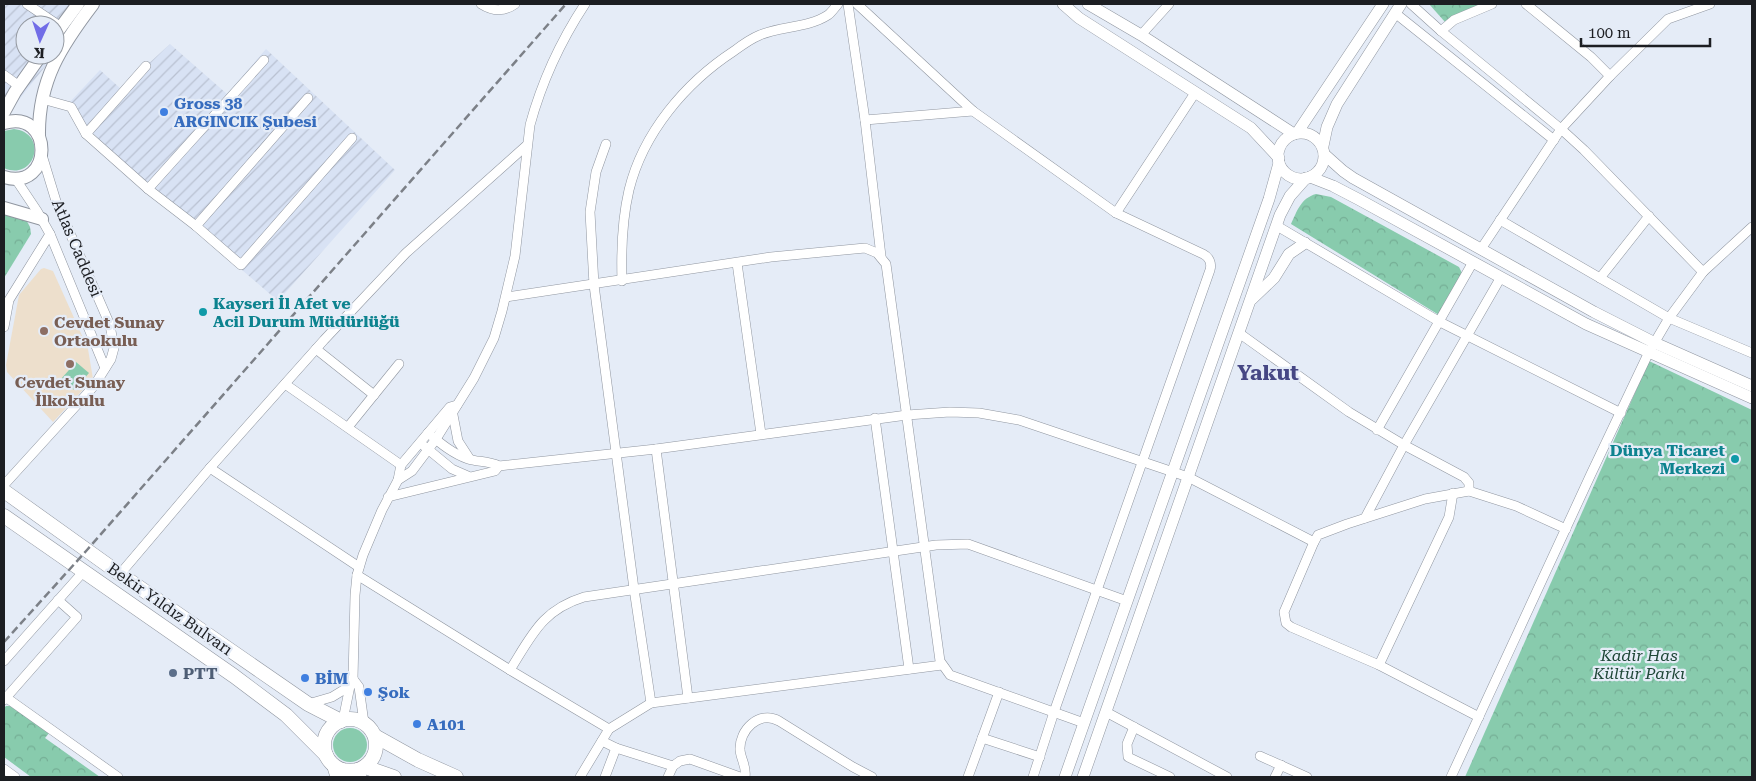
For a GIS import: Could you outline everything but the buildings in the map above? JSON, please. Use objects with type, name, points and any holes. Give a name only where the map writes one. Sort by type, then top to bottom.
[{"type":"main road","points":[[65,22],[78,4]]},
{"type":"main road","points":[[39,136],[42,99],[49,73],[59,52],[93,4]]},
{"type":"main road","points":[[4,112],[34,65]]},
{"type":"main road","points":[[4,123],[12,121],[25,123],[35,131],[42,142],[42,155],[33,171],[22,178],[8,179]]},
{"type":"main road","points":[[4,208],[42,219]]},
{"type":"main road","name":"Bekir Yıldız Bulvarı","points":[[4,491],[308,704],[342,720]]},
{"type":"main road","name":"Bekir Yıldız Bulvarı","points":[[4,516],[234,676],[286,715],[331,765]]},
{"type":"main road","points":[[394,777],[362,771],[342,770],[331,765],[324,743],[331,727],[342,720],[352,719],[364,723],[375,736],[418,760],[456,777]]},
{"type":"main road","points":[[362,771],[370,763],[375,753],[375,736]]},
{"type":"street","points":[[27,4],[40,15]]},
{"type":"street","points":[[481,4],[498,10],[509,8],[515,4]]},
{"type":"street","points":[[398,480],[412,471],[436,439],[474,378],[488,351],[506,297],[515,256],[528,145],[536,106],[546,76],[563,41],[585,4]]},
{"type":"street","points":[[622,280],[622,241],[629,188],[642,154],[669,110],[702,74],[744,43],[767,32],[799,26],[820,19],[830,14],[838,4]]},
{"type":"street","points":[[848,4],[865,120],[881,256]]},
{"type":"street","points":[[857,4],[973,111],[1116,213],[1203,254],[1211,263],[1033,777]]},
{"type":"street","points":[[1053,4],[1115,39],[1251,128],[1279,160],[1283,170],[1288,175],[1295,178],[1308,178],[1334,186],[1586,324],[1652,347],[1752,386]]},
{"type":"street","points":[[1063,4],[1080,18]]},
{"type":"street","points":[[1088,4],[1296,134]]},
{"type":"street","points":[[1096,4],[1109,17]]},
{"type":"street","points":[[1140,35],[1169,4]]},
{"type":"street","points":[[1296,134],[1383,4]]},
{"type":"street","points":[[1411,4],[1441,31],[1561,129],[1703,272]]},
{"type":"street","points":[[1441,31],[1454,20],[1492,4]]},
{"type":"street","points":[[1526,4],[1591,57],[1610,76]]},
{"type":"street","points":[[1481,249],[1561,129],[1610,76],[1668,19],[1710,4]]},
{"type":"street","points":[[1083,777],[1168,540],[1238,333],[1286,204],[1308,178],[1321,168],[1324,161],[1323,150],[1327,127],[1337,104],[1398,8],[1554,140]]},
{"type":"street","points":[[148,189],[264,60]]},
{"type":"street","points":[[86,134],[146,66]]},
{"type":"street","points":[[4,76],[19,86]]},
{"type":"street","points":[[1116,213],[1195,93]]},
{"type":"street","points":[[196,226],[308,98]]},
{"type":"street","points":[[42,99],[71,107],[86,134],[148,189],[196,226],[241,265],[352,138]]},
{"type":"street","points":[[865,120],[973,111]]},
{"type":"street","points":[[1065,777],[1269,200],[1279,160],[1280,147],[1284,141],[1296,134],[1305,133],[1312,136],[1343,171],[1352,178],[1594,312],[1652,347],[1752,398]]},
{"type":"street","points":[[606,144],[596,172],[590,212],[594,284],[651,703]]},
{"type":"street","points":[[120,574],[210,468],[316,349],[406,253],[528,145]]},
{"type":"street","name":"Atlas Caddesi","points":[[4,484],[94,386],[111,358],[114,348],[112,333],[56,201],[42,155]]},
{"type":"street","name":"Atlas Caddesi","points":[[8,179],[42,219],[50,234],[105,368]]},
{"type":"street","points":[[1600,278],[1649,216]]},
{"type":"street","points":[[1500,220],[1669,318],[1752,353]]},
{"type":"street","points":[[1277,226],[1440,322],[1621,413]]},
{"type":"street","points":[[1451,777],[1652,347],[1669,318],[1703,272],[1752,227]]},
{"type":"street","points":[[4,327],[7,298],[50,234]]},
{"type":"street","points":[[1250,300],[1274,278],[1289,254],[1305,243]]},
{"type":"street","points":[[506,297],[771,257],[865,248],[881,256],[886,264],[939,656],[942,665],[950,675],[1084,723]]},
{"type":"street","points":[[1378,430],[1473,262]]},
{"type":"street","points":[[736,263],[761,434]]},
{"type":"street","points":[[1365,518],[1404,445],[1500,277]]},
{"type":"street","points":[[1238,333],[1349,412],[1404,445],[1464,477],[1469,490]]},
{"type":"street","points":[[316,349],[374,395]]},
{"type":"street","points":[[348,427],[399,364]]},
{"type":"street","points":[[285,384],[401,465]]},
{"type":"street","points":[[342,720],[352,683],[355,595],[358,571],[371,533],[398,480],[401,465],[450,408],[456,405]]},
{"type":"street","points":[[428,433],[455,453],[471,460],[493,463],[499,466],[656,449],[907,414],[964,412],[1006,417],[1188,477],[1314,542]]},
{"type":"street","points":[[452,414],[458,441],[471,460]]},
{"type":"street","points":[[874,418],[909,669]]},
{"type":"street","points":[[420,443],[452,469],[468,476]]},
{"type":"street","points":[[656,449],[688,698]]},
{"type":"street","points":[[388,497],[495,470],[499,466]]},
{"type":"street","points":[[210,468],[358,571],[510,670],[609,729]]},
{"type":"street","points":[[1480,717],[1379,665],[1291,627],[1286,623],[1284,612],[1314,542],[1318,535],[1365,518],[1425,499],[1469,490],[1516,506],[1566,529]]},
{"type":"street","points":[[1379,665],[1449,517],[1453,492]]},
{"type":"street","points":[[510,670],[539,625],[559,608],[584,597],[948,544],[968,544],[1127,601]]},
{"type":"street","points":[[4,661],[84,571]]},
{"type":"street","points":[[58,600],[77,617],[4,698],[118,777]]},
{"type":"street","points":[[580,777],[609,729],[651,703],[942,665]]},
{"type":"street","points":[[308,704],[332,698],[352,683]]},
{"type":"street","points":[[352,683],[359,686],[364,723]]},
{"type":"street","points":[[968,777],[999,692]]},
{"type":"street","points":[[1106,712],[1208,773],[1228,777]]},
{"type":"street","points":[[745,777],[746,769],[741,756],[741,742],[747,729],[753,722],[767,718],[779,721],[853,768],[872,777]]},
{"type":"street","points":[[1134,727],[1127,744],[1128,757],[1170,777]]},
{"type":"street","points":[[982,738],[1040,757]]},
{"type":"street","points":[[602,741],[616,748],[672,766]]},
{"type":"street","points":[[605,777],[616,748]]},
{"type":"street","points":[[1260,756],[1307,777]]},
{"type":"street","points":[[668,777],[672,766],[680,760],[690,759],[740,777]]},
{"type":"street","points":[[1275,777],[1281,765]]},
{"type":"street","points":[[4,770],[14,777]]},
{"type":"shaded area","points":[[4,4],[90,4],[65,39],[65,15],[15,15],[15,65],[46,65],[4,119]]},
{"type":"shaded area","points":[[170,44],[227,94],[266,49],[395,170],[278,301],[206,239],[143,190],[68,104],[100,70],[121,89]]},
{"type":"shaded area","name":"Cevdet Sunay Ortaokulu","points":[[41,269],[53,271],[88,349],[93,379],[53,422],[7,372],[6,365],[19,295]]},
{"type":"green space","points":[[1429,4],[1487,4],[1445,22]]},
{"type":"green space","points":[[14,129],[25,132],[32,139],[34,147],[34,155],[30,163],[24,168],[15,171],[4,168],[4,131]]},
{"type":"green space","points":[[1316,194],[1331,197],[1459,267],[1462,273],[1439,315],[1291,224],[1303,202]]},
{"type":"green space","points":[[4,206],[19,206],[30,227],[31,234],[4,278]]},
{"type":"green space","name":"Kadir Has Kültür Parkı","points":[[1649,361],[1752,410],[1752,777],[1465,777]]},
{"type":"green space","points":[[76,362],[89,373],[74,390],[61,379]]},
{"type":"green space","points":[[10,706],[50,732],[45,738],[100,777],[31,777],[4,757],[4,708]]},
{"type":"green space","points":[[350,728],[357,729],[362,733],[366,738],[366,752],[362,757],[357,761],[350,762],[343,761],[338,757],[334,752],[333,745],[334,738],[338,733],[343,729]]},
{"type":"railway","points":[[4,642],[566,4]]},
{"type":"place","name":"Gross 38 ARGINCIK Şubesi","points":[[164,112]]},
{"type":"place","name":"Kayseri İl Afet ve Acil Durum Müdürlüğü","points":[[203,312]]},
{"type":"place","name":"Cevdet Sunay Ortaokulu","points":[[44,331]]},
{"type":"place","name":"Cevdet Sunay İlkokulu","points":[[70,364]]},
{"type":"place","name":"Dünya Ticaret Merkezi","points":[[1735,459]]},
{"type":"place","name":"PTT","points":[[173,673]]},
{"type":"place","name":"BİM","points":[[305,678]]},
{"type":"place","name":"Şok","points":[[368,692]]},
{"type":"place","name":"A101","points":[[417,724]]},
{"type":"district","name":"Yakut","points":[[1268,373]]}]
